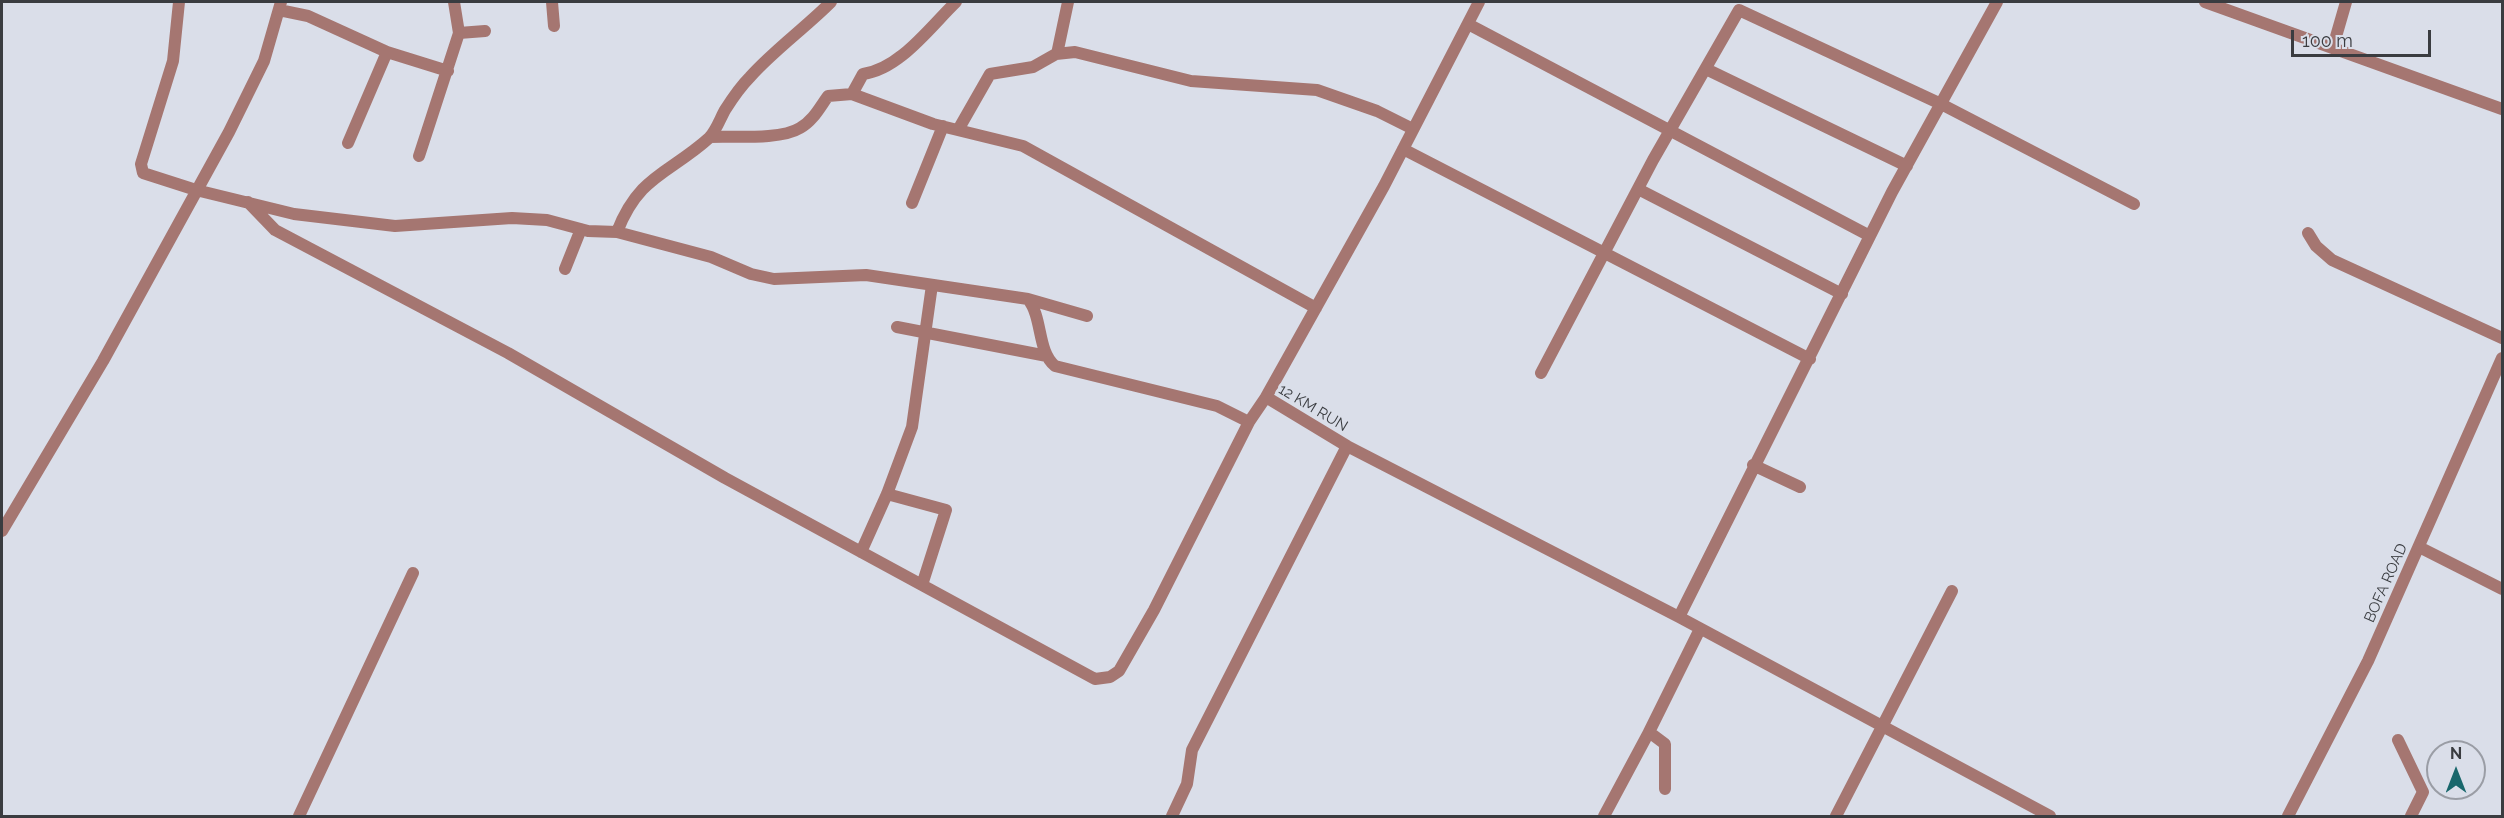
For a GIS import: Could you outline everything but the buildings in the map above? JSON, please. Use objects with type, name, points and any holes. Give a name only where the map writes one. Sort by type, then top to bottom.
[{"type":"street","points":[[179,2],[172,61],[140,169],[143,173],[196,190],[294,214],[395,226],[512,218],[547,220],[581,229],[617,232],[711,257],[751,274],[774,279],[866,275],[1028,299],[1087,316]]},
{"type":"street","points":[[420,156],[459,33],[454,2]]},
{"type":"street","points":[[552,2],[554,26]]},
{"type":"street","points":[[617,232],[625,214],[642,189],[664,169],[710,137],[725,110],[751,75],[802,32],[831,2]]},
{"type":"street","points":[[852,94],[863,74],[878,72],[897,61],[956,2]]},
{"type":"street","points":[[1057,54],[1068,2]]},
{"type":"street","name":"12 KM RUN","points":[[1172,816],[1187,784],[1192,750],[1347,446],[1266,397],[1403,149],[1479,2]]},
{"type":"street","points":[[1679,617],[1753,465],[1810,359],[1870,236],[1997,2]]},
{"type":"street","points":[[2205,2],[2333,46],[2502,109]]},
{"type":"street","points":[[2333,46],[2346,2]]},
{"type":"street","points":[[2,531],[103,361],[196,190],[264,61],[280,6],[308,16],[387,52],[448,71]]},
{"type":"street","points":[[1541,373],[1638,189],[1739,10],[1941,104],[2134,204]]},
{"type":"street","points":[[1468,24],[1870,236]]},
{"type":"street","points":[[459,33],[485,31]]},
{"type":"street","points":[[348,143],[387,52]]},
{"type":"street","points":[[958,130],[990,74],[1033,67],[1057,54],[1075,52],[1191,81],[1317,90],[1377,111],[1413,129]]},
{"type":"street","points":[[1706,69],[1907,166]]},
{"type":"street","points":[[710,137],[793,131],[811,120],[828,96],[852,94],[942,126],[1023,146],[1316,308]]},
{"type":"street","points":[[912,203],[942,126]]},
{"type":"street","points":[[1403,149],[1810,359]]},
{"type":"street","points":[[1638,189],[1842,294]]},
{"type":"street","points":[[248,202],[275,230],[508,353],[725,478],[1095,679],[1110,677],[1119,671],[1154,610],[1249,422],[1266,397]]},
{"type":"street","points":[[565,269],[581,229]]},
{"type":"street","points":[[2308,233],[2316,246],[2332,260],[2502,338]]},
{"type":"street","points":[[861,552],[887,494],[912,427],[932,285]]},
{"type":"street","points":[[1028,299],[1035,308],[1047,356],[1055,366],[1217,406],[1249,422]]},
{"type":"street","points":[[897,327],[1047,356]]},
{"type":"street","name":"BOFA ROAD","points":[[2288,816],[2367,661],[2502,358]]},
{"type":"street","points":[[1347,446],[1679,617],[2046,816]]},
{"type":"street","points":[[1753,465],[1800,487]]},
{"type":"street","points":[[887,494],[946,510],[921,585]]},
{"type":"street","points":[[2419,548],[2502,589]]},
{"type":"street","points":[[299,816],[413,573]]},
{"type":"street","points":[[1836,816],[1952,591]]},
{"type":"street","points":[[1604,816],[1700,629]]},
{"type":"street","points":[[1649,732],[1665,744],[1665,789]]},
{"type":"street","points":[[2398,740],[2423,792],[2411,816]]}]
